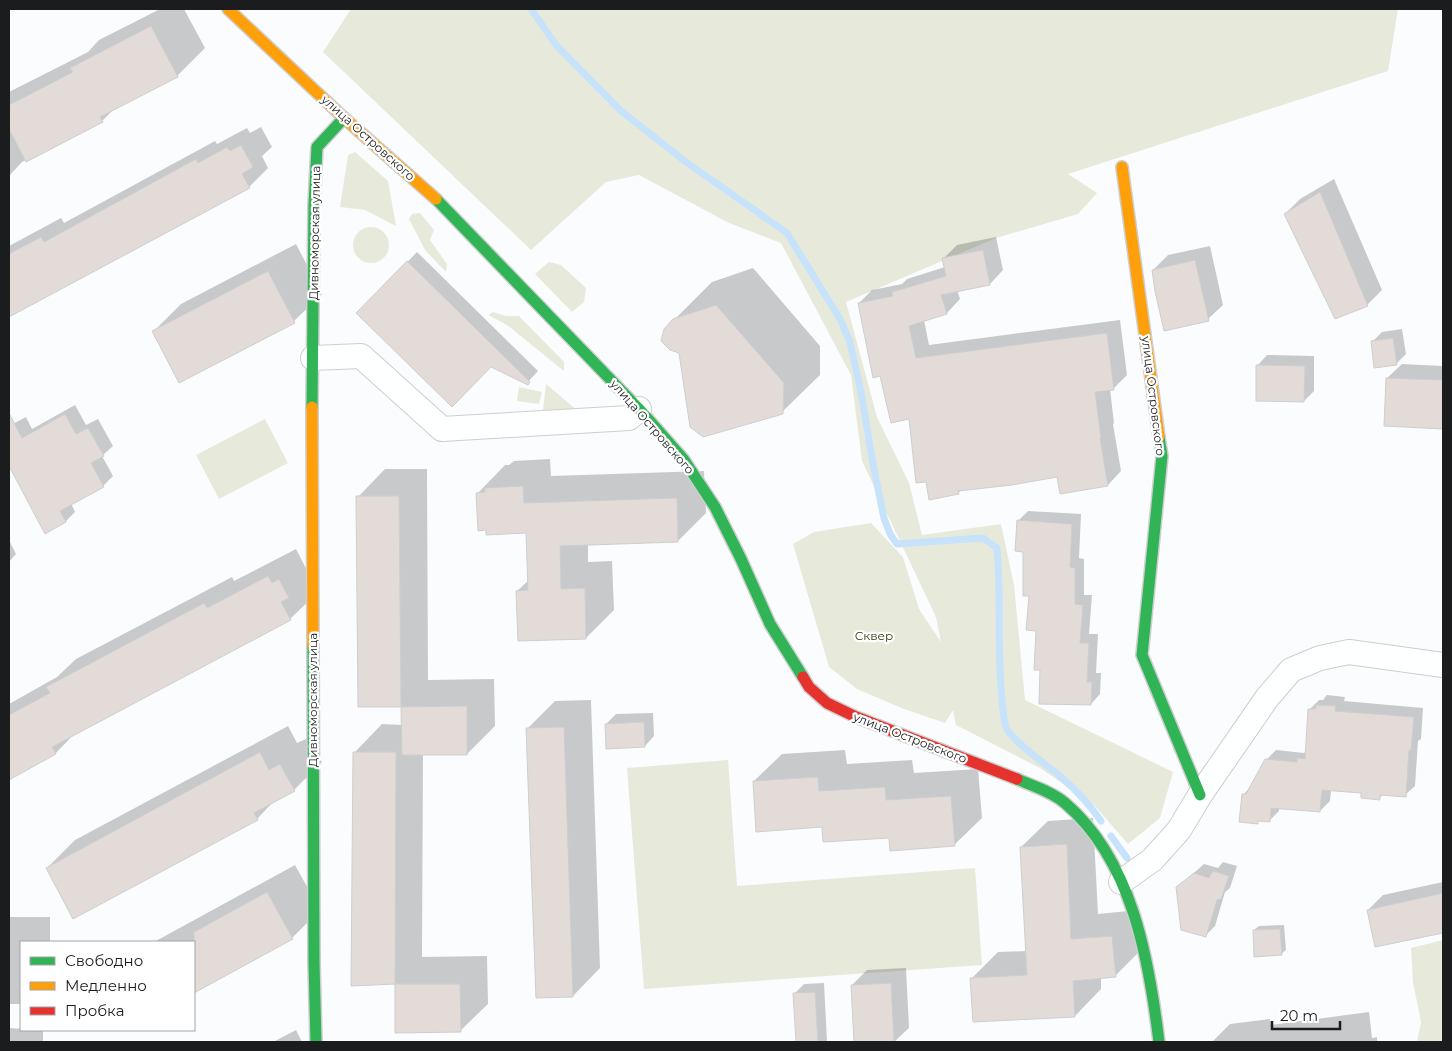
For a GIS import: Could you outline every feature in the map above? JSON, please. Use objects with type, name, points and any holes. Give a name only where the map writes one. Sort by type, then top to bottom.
[{"type":"street","name":"улица Островского","points":[[228,9],[344,118],[447,209],[639,409],[684,460],[715,507],[770,624],[809,687],[827,703],[856,717],[1041,789],[1063,801],[1082,819],[1103,848],[1121,882],[1135,920],[1156,1010],[1159,1042]]},
{"type":"street","name":"Дивноморская улица","points":[[316,1042],[314,964],[314,205],[318,147],[344,118]]},
{"type":"street","name":"улица Островского","points":[[1122,167],[1162,456],[1142,655],[1200,795]]},
{"type":"street","points":[[313,358],[361,356],[442,429],[629,418],[639,409]]},
{"type":"street","points":[[1121,882],[1152,860],[1179,830],[1200,795],[1267,698],[1291,670],[1320,658],[1349,652],[1443,665]]},
{"type":"green space","name":"Сквер","points":[[351,9],[1398,9],[1388,71],[1068,174],[1097,193],[1078,214],[996,238],[846,302],[877,417],[909,483],[922,535],[1001,524],[1014,585],[1025,700],[1173,772],[1160,818],[1128,844],[1095,806],[1040,768],[956,725],[953,710],[945,723],[904,709],[857,689],[829,667],[793,544],[814,532],[871,523],[903,557],[919,609],[941,642],[936,617],[862,461],[851,375],[781,243],[729,223],[639,175],[606,182],[531,250],[323,52]]},
{"type":"green space","points":[[355,152],[388,181],[396,226],[365,210],[340,207],[348,155]]},
{"type":"green space","points":[[420,213],[434,230],[430,240],[447,264],[446,272],[425,250],[409,219],[412,214]]},
{"type":"green space","points":[[371,227],[378,228],[384,232],[388,238],[388,252],[384,258],[378,262],[371,263],[364,262],[358,258],[354,252],[353,245],[354,238],[358,232],[364,228]]},
{"type":"green space","points":[[549,262],[561,265],[586,288],[584,302],[572,312],[535,274]]},
{"type":"green space","points":[[493,312],[506,316],[519,316],[564,362],[564,371],[507,325],[488,315]]},
{"type":"green space","points":[[546,384],[577,410],[543,410]]},
{"type":"green space","points":[[519,387],[542,392],[539,404],[517,401]]},
{"type":"green space","points":[[265,419],[288,463],[219,499],[196,455]]},
{"type":"green space","points":[[728,760],[737,886],[975,868],[982,965],[644,989],[627,768]]},
{"type":"green space","points":[[1443,940],[1443,1039],[1441,1042],[1417,1042],[1421,1022],[1413,982],[1411,948]]},
{"type":"building","points":[[151,26],[178,77],[100,117],[103,122],[26,162],[9,129],[9,105],[73,72],[70,68]]},
{"type":"building","points":[[241,145],[253,167],[242,174],[250,188],[9,317],[9,254],[41,237],[44,242],[196,159],[198,163],[227,147],[230,151]]},
{"type":"building","points":[[1320,192],[1368,306],[1335,319],[1284,214]]},
{"type":"building","points":[[983,250],[990,285],[941,295],[947,314],[909,326],[916,358],[1107,333],[1114,390],[1095,392],[1108,486],[1060,494],[1057,477],[1012,485],[958,491],[959,494],[929,500],[926,482],[916,483],[909,419],[891,423],[880,376],[873,378],[858,303],[893,296],[892,292],[946,276],[942,258]]},
{"type":"building","points":[[1195,260],[1209,321],[1164,331],[1152,270]]},
{"type":"building","points":[[407,261],[530,382],[528,385],[491,367],[452,407],[356,313]]},
{"type":"building","points":[[268,271],[295,323],[179,383],[152,331]]},
{"type":"building","points":[[716,305],[784,383],[783,414],[703,437],[690,427],[679,353],[670,350],[661,341],[664,329],[673,319]]},
{"type":"building","points":[[1393,338],[1397,365],[1374,368],[1371,341]]},
{"type":"building","points":[[1256,365],[1305,366],[1304,402],[1256,401]]},
{"type":"building","points":[[1386,378],[1443,380],[1443,429],[1384,426]]},
{"type":"building","points":[[9,413],[22,438],[65,414],[76,434],[88,428],[104,456],[91,463],[104,487],[60,511],[66,522],[45,534],[9,466]]},
{"type":"building","points":[[523,486],[524,503],[677,498],[678,542],[560,546],[561,589],[585,588],[586,639],[518,641],[516,591],[528,590],[526,533],[486,535],[486,530],[478,531],[476,493],[485,492],[485,488]]},
{"type":"building","points":[[356,496],[399,496],[401,707],[358,707]]},
{"type":"building","points":[[1017,520],[1072,524],[1070,567],[1075,568],[1075,604],[1083,605],[1080,643],[1089,643],[1087,682],[1092,682],[1091,705],[1039,704],[1040,670],[1034,670],[1036,631],[1026,630],[1029,596],[1023,596],[1023,552],[1015,551]]},
{"type":"building","points":[[268,576],[272,583],[279,579],[289,598],[281,602],[291,620],[52,747],[56,754],[9,780],[9,715],[50,693],[46,687],[204,603],[207,608]]},
{"type":"building","points":[[1316,705],[1336,706],[1335,711],[1414,717],[1411,750],[1409,750],[1406,797],[1380,795],[1380,800],[1361,798],[1361,793],[1322,790],[1320,812],[1271,808],[1270,822],[1258,821],[1258,824],[1239,822],[1242,794],[1246,794],[1265,759],[1297,762],[1297,758],[1305,759],[1308,709],[1316,709]]},
{"type":"building","points":[[467,706],[467,755],[402,755],[401,707]]},
{"type":"building","points":[[644,722],[645,747],[606,749],[605,724]]},
{"type":"building","points":[[564,727],[573,997],[536,998],[526,728]]},
{"type":"building","points":[[260,752],[269,770],[280,764],[295,791],[254,813],[258,820],[73,919],[46,868]]},
{"type":"building","points":[[353,752],[396,752],[395,984],[351,986]]},
{"type":"building","points":[[818,777],[819,791],[885,787],[886,800],[951,796],[955,846],[890,851],[889,838],[823,842],[822,827],[756,832],[753,781]]},
{"type":"building","points":[[1067,844],[1071,939],[1112,936],[1116,977],[1073,981],[1075,1017],[973,1022],[970,978],[1027,975],[1020,847]]},
{"type":"building","points":[[1213,871],[1229,876],[1221,899],[1217,900],[1206,937],[1181,930],[1176,887],[1194,873],[1209,878]]},
{"type":"building","points":[[267,892],[293,939],[195,992],[194,932]]},
{"type":"building","points":[[1443,893],[1443,933],[1375,947],[1367,910]]},
{"type":"building","points":[[1280,929],[1282,955],[1254,957],[1253,930]]},
{"type":"building","points":[[891,983],[894,1042],[854,1042],[851,985]]},
{"type":"building","points":[[395,984],[460,984],[461,1032],[395,1033]]},
{"type":"building","points":[[815,992],[818,1042],[796,1042],[793,993]]},
{"type":"waterway","points":[[531,9],[556,45],[621,111],[686,162],[787,233],[840,319],[850,342],[884,518],[890,534],[897,544],[983,538],[997,548],[1001,689],[1006,726],[1020,744],[1071,786],[1101,821]]},
{"type":"waterway","points":[[1111,836],[1127,858]]},
{"type":"traffic: fast","points":[[312,407],[314,205],[317,147],[344,118]]},
{"type":"traffic: fast","points":[[436,199],[639,409],[684,460],[715,507],[770,624],[803,677]]},
{"type":"traffic: fast","points":[[1159,437],[1162,456],[1142,655],[1200,795]]},
{"type":"traffic: fast","points":[[313,645],[316,1042]]},
{"type":"traffic: fast","points":[[1017,779],[1048,792],[1065,803],[1088,826],[1107,853],[1122,882],[1143,945],[1150,978],[1159,1042]]},
{"type":"traffic: slow","points":[[228,9],[344,118],[436,199]]},
{"type":"traffic: slow","points":[[1122,167],[1159,437]]},
{"type":"traffic: slow","points":[[312,407],[313,645]]},
{"type":"traffic: jam","points":[[803,677],[809,687],[827,703],[856,717],[1017,779]]}]
